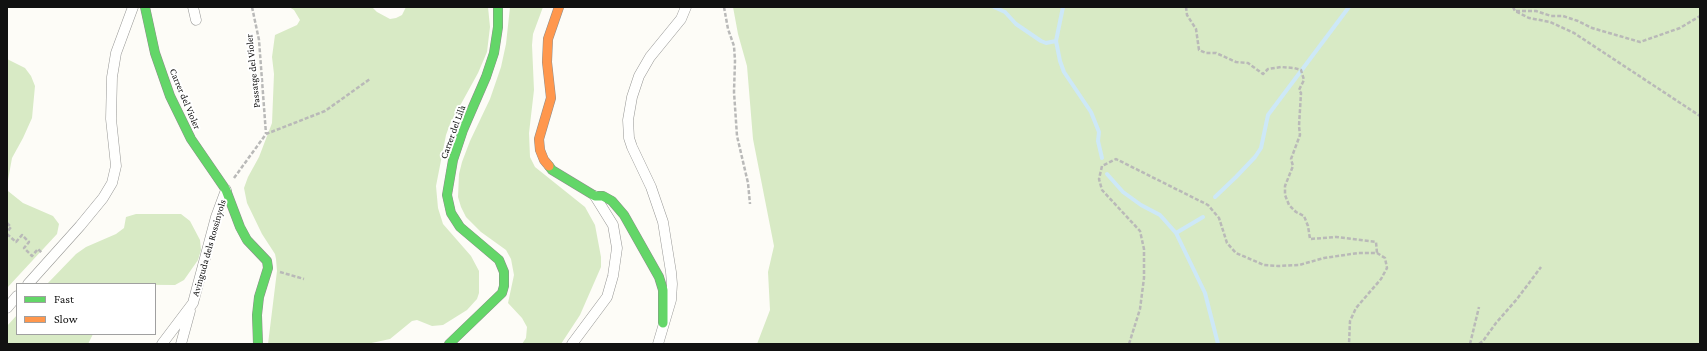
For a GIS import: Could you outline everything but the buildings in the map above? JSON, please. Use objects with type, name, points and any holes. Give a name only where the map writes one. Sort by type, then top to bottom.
[{"type":"street","points":[[29,283],[80,226],[103,198],[112,183],[116,166],[111,119],[112,77],[116,53],[133,7]]},
{"type":"street","name":"Carrer del Violer","points":[[145,7],[155,53],[170,96],[191,138],[226,190],[240,227],[247,240],[267,261],[268,268]]},
{"type":"street","points":[[193,7],[196,20]]},
{"type":"street","name":"Carrer del Lilà","points":[[449,344],[502,293],[504,286],[504,272],[498,260],[460,228],[451,213],[447,195],[453,160],[463,130],[486,78],[494,53],[498,27],[498,7]]},
{"type":"street","points":[[559,7],[548,39],[547,62],[550,103],[539,139],[539,147],[544,160],[552,170],[595,196],[613,225],[617,248],[613,276],[607,297],[572,344]]},
{"type":"street","points":[[658,344],[672,292],[667,248],[663,222],[651,187],[629,138],[628,120],[632,97],[639,76],[650,57],[681,20],[686,7]]},
{"type":"street","name":"Avinguda dels Rossinyols","points":[[162,344],[193,303],[216,217],[226,190]]},
{"type":"street","points":[[595,196],[603,196],[612,200],[624,215],[657,271],[663,290],[663,323]]},
{"type":"street","points":[[258,344],[257,315],[259,297],[268,268]]},
{"type":"street","points":[[7,308],[16,297]]},
{"type":"street","points":[[181,344],[193,303]]},
{"type":"path","name":"Passatge del Violer","points":[[252,7],[258,40],[266,134]]},
{"type":"path","points":[[724,7],[728,29],[734,46],[736,61],[734,92],[737,136],[748,183],[750,204]]},
{"type":"path","points":[[1186,7],[1187,15],[1196,28],[1199,50],[1206,53],[1216,54],[1236,62],[1248,64],[1263,74],[1268,69],[1281,67],[1301,70],[1304,80],[1299,90],[1301,93],[1299,126],[1300,135],[1291,159],[1293,166],[1285,186],[1284,195],[1296,212],[1304,216],[1308,226],[1310,239],[1336,238],[1376,242],[1377,253]]},
{"type":"path","points":[[1513,7],[1515,11],[1529,18],[1550,22],[1574,33],[1700,116]]},
{"type":"path","points":[[1515,11],[1518,7]]},
{"type":"path","points":[[1515,11],[1527,10],[1536,11],[1551,16],[1563,16],[1592,28],[1640,42],[1680,28],[1700,16]]},
{"type":"path","points":[[226,190],[266,134],[325,111],[370,79]]},
{"type":"path","points":[[1129,344],[1140,309],[1144,278],[1144,249],[1140,231],[1102,190],[1099,179],[1102,166],[1116,159],[1208,205],[1219,218],[1227,244],[1236,253],[1264,265],[1278,266],[1299,264],[1324,258],[1358,253],[1377,253],[1385,258],[1387,268],[1381,279],[1356,308],[1350,321],[1349,344]]},
{"type":"path","points":[[7,223],[11,227],[7,233],[16,242],[22,236],[29,242],[24,248],[32,256],[38,250],[44,254]]},
{"type":"path","points":[[1479,344],[1483,342],[1496,323],[1542,267]]},
{"type":"path","points":[[268,268],[304,279]]},
{"type":"path","points":[[1470,344],[1479,307]]},
{"type":"green space","points":[[289,7],[372,7],[377,12],[390,19],[402,15],[406,7],[488,7],[490,27],[487,52],[478,73],[450,124],[446,135],[436,186],[438,208],[443,224],[471,256],[479,271],[479,293],[477,299],[467,310],[443,325],[432,326],[417,320],[412,321],[390,339],[367,344],[268,344],[277,271],[276,259],[275,254],[262,234],[247,203],[244,188],[259,157],[272,123],[274,74],[272,57],[275,35],[297,25],[300,20],[294,10]]},
{"type":"green space","points":[[510,7],[543,7],[533,34],[532,45],[534,90],[529,133],[530,157],[535,167],[585,207],[595,225],[601,257],[601,267],[580,315],[561,344],[522,344],[526,338],[527,327],[522,318],[508,303],[514,275],[511,259],[506,250],[481,232],[466,217],[458,197],[459,174],[462,162],[470,141],[490,99],[501,67],[506,44]]},
{"type":"green space","points":[[733,7],[1700,7],[1700,344],[757,344],[770,310],[768,272],[774,246],[753,139],[747,66],[738,34]]},
{"type":"green space","points":[[7,59],[25,68],[31,76],[35,86],[32,118],[12,158],[8,180],[8,191],[23,203],[53,216],[59,224],[57,234],[7,288]]},
{"type":"green space","points":[[136,214],[181,214],[190,221],[200,240],[201,250],[198,260],[184,280],[175,285],[156,285],[156,283],[48,283],[76,254],[86,247],[116,234],[124,228],[126,217]]},
{"type":"green space","points":[[16,316],[16,335],[92,335],[88,344],[7,344],[7,326]]},
{"type":"waterway","points":[[994,7],[1005,12],[1016,24],[1041,41],[1046,43],[1056,41]]},
{"type":"waterway","points":[[1063,7],[1056,41],[1060,61],[1064,72],[1091,112],[1099,132],[1098,141],[1102,158]]},
{"type":"waterway","points":[[1215,197],[1255,157],[1261,148],[1268,115],[1349,7]]},
{"type":"waterway","points":[[1107,174],[1123,192],[1141,205],[1160,215],[1176,233],[1205,293],[1218,344]]},
{"type":"waterway","points":[[1176,233],[1203,217]]},
{"type":"traffic: fast","points":[[145,7],[155,53],[170,96],[191,139],[226,190],[240,227],[247,240],[267,261],[268,268],[259,297],[257,315],[258,344]]},
{"type":"traffic: fast","points":[[449,344],[502,293],[504,286],[504,272],[499,260],[460,227],[451,213],[447,195],[453,160],[463,130],[486,77],[494,53],[498,27],[498,7]]},
{"type":"traffic: fast","points":[[549,166],[552,170],[595,196],[603,196],[612,201],[624,215],[659,277],[663,290],[663,323]]},
{"type":"traffic: slow","points":[[549,166],[544,160],[540,150],[539,139],[551,98],[547,62],[548,39],[559,7]]}]
